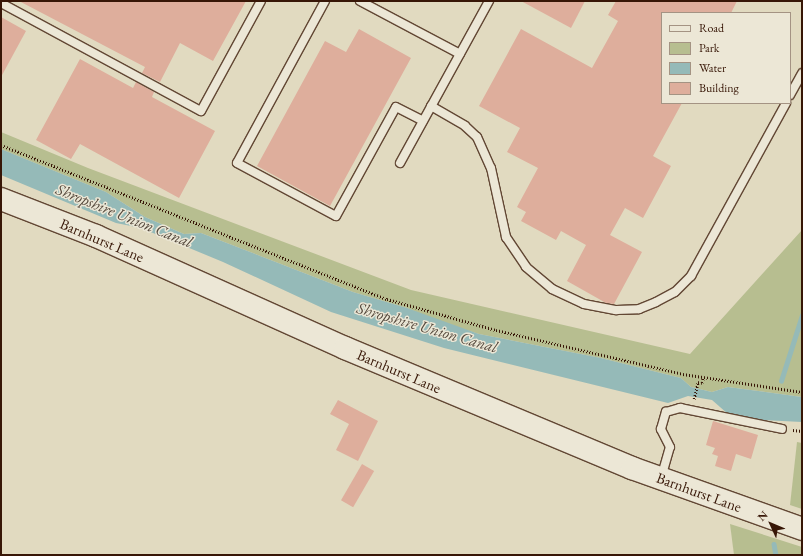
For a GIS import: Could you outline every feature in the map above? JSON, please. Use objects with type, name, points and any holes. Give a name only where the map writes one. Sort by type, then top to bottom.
[{"type":"street","name":"Barnhurst Lane","points":[[1,199],[96,236],[345,348],[660,478],[802,529]]},
{"type":"lane","points":[[1,3],[201,111],[261,1]]},
{"type":"lane","points":[[325,1],[237,163],[336,216],[396,107],[423,121]]},
{"type":"lane","points":[[360,1],[460,54]]},
{"type":"lane","points":[[400,163],[489,1]]},
{"type":"lane","points":[[791,94],[802,74]]},
{"type":"lane","points":[[431,106],[465,126],[477,137],[491,168],[506,237],[526,267],[552,289],[584,304],[616,310],[639,309],[656,302],[675,292],[691,276],[785,104]]},
{"type":"lane","points":[[660,478],[670,447],[661,429],[666,412],[680,408],[782,429]]},
{"type":"path","points":[[1,145],[387,299],[496,330],[703,378],[802,392]]},
{"type":"path","points":[[693,404],[698,382],[702,383],[703,378]]},
{"type":"green space","points":[[1,132],[88,168],[411,290],[690,354],[802,230],[802,397],[728,387],[712,392],[691,387],[681,378],[601,358],[479,334],[435,320],[407,308],[353,292],[201,233],[184,234],[145,217],[106,192],[1,149]]},
{"type":"green space","points":[[797,442],[802,443],[802,509],[790,505]]},
{"type":"green space","points":[[730,524],[802,547],[802,555],[734,555]]},
{"type":"water","name":"Shropshire Union Canal","points":[[1,149],[106,192],[145,217],[184,234],[201,233],[353,292],[407,308],[479,334],[601,358],[681,378],[691,387],[712,392],[728,387],[802,397],[802,422],[761,420],[728,414],[712,400],[688,396],[668,403],[444,348],[331,312],[223,262],[141,228],[116,223],[1,175]]},
{"type":"building","points":[[19,1],[246,1],[213,61],[180,43],[160,82],[142,73],[145,67]]},
{"type":"building","points":[[521,1],[585,1],[571,28]]},
{"type":"building","points":[[616,1],[737,1],[732,12],[661,12],[661,104],[681,104],[653,156],[671,166],[643,218],[625,208],[610,235],[642,252],[614,304],[606,303],[567,281],[586,245],[561,231],[556,240],[521,221],[526,212],[517,207],[538,168],[507,152],[520,128],[479,106],[521,29],[592,68],[618,21],[608,15]]},
{"type":"building","points":[[1,17],[26,31],[1,77]]},
{"type":"building","points":[[359,29],[411,58],[330,206],[257,166],[325,41],[346,52]]},
{"type":"building","points":[[80,59],[133,88],[136,82],[154,92],[152,97],[215,131],[179,198],[80,144],[71,159],[36,140]]},
{"type":"building","points":[[338,400],[378,421],[358,461],[336,450],[349,424],[330,414]]},
{"type":"building","points":[[713,421],[758,435],[751,459],[736,454],[731,471],[715,466],[718,456],[712,454],[715,448],[706,445]]},
{"type":"building","points":[[362,464],[374,471],[353,507],[341,500]]},
{"type":"waterway","points":[[781,381],[802,315]]},
{"type":"waterway","points":[[774,544],[776,555]]}]
